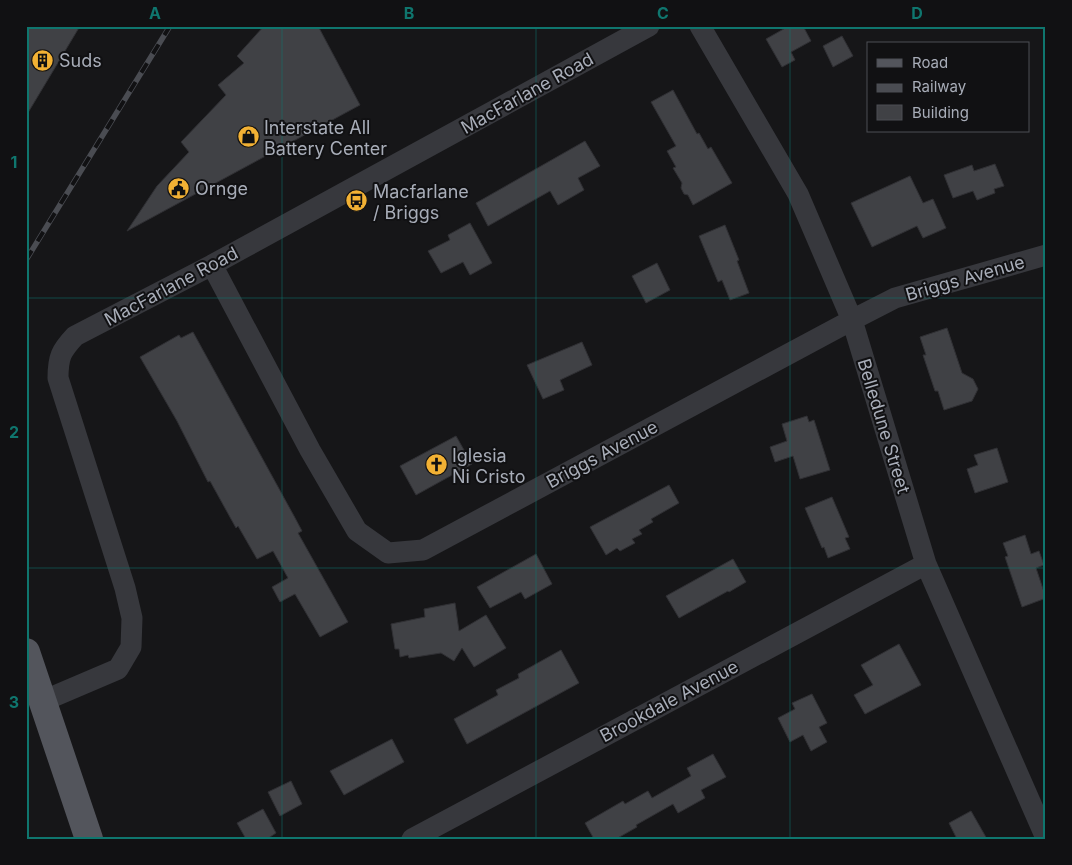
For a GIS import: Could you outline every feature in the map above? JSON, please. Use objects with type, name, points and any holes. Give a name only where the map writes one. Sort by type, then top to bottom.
[{"type":"main road","points":[[26,652],[88,839]]},
{"type":"street","name":"MacFarlane Road","points":[[43,701],[118,669],[131,647],[132,618],[126,588],[58,378],[59,355],[75,336],[212,265],[649,26]]},
{"type":"street","name":"Belledune Street","points":[[700,26],[798,194],[852,320],[926,564],[1046,838]]},
{"type":"street","name":"Briggs Avenue","points":[[212,265],[310,450],[357,531],[388,553],[423,550],[895,298],[1046,255]]},
{"type":"street","name":"Brookdale Avenue","points":[[412,839],[926,564]]},
{"type":"building","name":"Suds","points":[[26,26],[80,26],[26,116]]},
{"type":"building","points":[[264,26],[318,26],[360,105],[127,231],[157,186],[189,152],[181,142],[226,95],[218,85],[244,63],[237,56]]},
{"type":"building","points":[[789,26],[803,26],[811,41],[791,52],[795,60],[782,67],[766,39]]},
{"type":"building","points":[[842,36],[853,56],[833,67],[823,46]]},
{"type":"building","points":[[673,90],[697,134],[699,133],[708,149],[711,147],[732,183],[693,205],[688,195],[684,194],[681,188],[682,183],[673,168],[676,167],[667,151],[676,146],[651,102]]},
{"type":"building","points":[[585,141],[600,166],[578,178],[584,190],[558,205],[550,191],[488,226],[476,203]]},
{"type":"building","points":[[995,164],[1004,186],[994,189],[995,193],[977,200],[973,191],[953,198],[944,175],[972,165],[974,171]]},
{"type":"building","points":[[910,176],[923,203],[933,199],[946,228],[923,238],[917,226],[872,247],[851,203]]},
{"type":"building","points":[[470,223],[492,263],[470,275],[463,262],[441,273],[428,251],[450,240],[448,235]]},
{"type":"building","points":[[725,225],[739,260],[737,261],[749,293],[730,300],[722,280],[718,282],[699,236]]},
{"type":"building","points":[[657,263],[670,290],[646,303],[632,276]]},
{"type":"building","points":[[947,328],[962,373],[973,379],[978,389],[972,401],[944,410],[938,391],[935,391],[923,355],[926,355],[920,337]]},
{"type":"building","points":[[193,332],[294,516],[302,531],[298,533],[348,622],[320,637],[295,594],[280,602],[272,587],[288,578],[273,551],[257,559],[238,526],[236,528],[210,481],[208,482],[177,421],[140,357],[179,335],[181,338]]},
{"type":"building","points":[[582,342],[592,365],[560,380],[564,390],[543,399],[527,365]]},
{"type":"building","points":[[807,416],[809,422],[814,420],[830,470],[800,479],[793,456],[775,462],[770,447],[787,441],[782,424]]},
{"type":"building","name":"Iglesia Ni Cristo","points":[[456,436],[472,464],[416,495],[400,466]]},
{"type":"building","points":[[997,448],[1008,482],[975,493],[967,469],[978,465],[974,455]]},
{"type":"building","points":[[669,485],[679,503],[651,519],[653,522],[639,530],[642,534],[632,539],[635,543],[620,551],[617,548],[606,555],[590,527]]},
{"type":"building","points":[[832,497],[849,537],[845,538],[850,549],[828,558],[805,508]]},
{"type":"building","points":[[1025,535],[1031,554],[1039,551],[1044,565],[1036,568],[1046,598],[1022,607],[1005,557],[1008,556],[1003,543]]},
{"type":"building","points":[[536,554],[552,584],[525,599],[521,592],[490,608],[477,587]]},
{"type":"building","points":[[733,559],[746,582],[679,618],[666,596]]},
{"type":"building","points":[[455,603],[459,631],[486,615],[506,648],[474,667],[462,648],[454,661],[441,653],[409,658],[408,655],[400,657],[399,649],[395,649],[391,624],[425,617],[424,609]]},
{"type":"building","points":[[899,644],[921,685],[865,714],[854,695],[873,685],[861,665]]},
{"type":"building","points":[[561,650],[579,683],[467,744],[454,719],[498,695],[496,690],[519,678],[518,674]]},
{"type":"building","points":[[812,694],[827,723],[819,727],[827,742],[811,751],[803,735],[790,742],[778,718],[795,709],[792,703]]},
{"type":"building","points":[[392,739],[404,762],[344,795],[330,771]]},
{"type":"building","points":[[713,754],[726,777],[701,790],[705,798],[678,813],[673,804],[616,839],[594,839],[585,823],[623,801],[625,804],[648,791],[652,798],[691,776],[687,768]]},
{"type":"building","points":[[291,781],[302,804],[280,816],[268,792]]},
{"type":"building","points":[[263,809],[276,833],[267,839],[246,839],[237,823]]},
{"type":"building","points":[[971,811],[987,839],[957,839],[949,823]]},
{"type":"railway","points":[[26,260],[170,26]]},
{"type":"place","name":"Suds","points":[[43,60]]},
{"type":"place","name":"Interstate All Battery Center","points":[[248,137]]},
{"type":"place","name":"Ornge","points":[[179,188]]},
{"type":"place","name":"Macfarlane / Briggs","points":[[357,201]]},
{"type":"place","name":"Iglesia Ni Cristo","points":[[436,465]]}]
